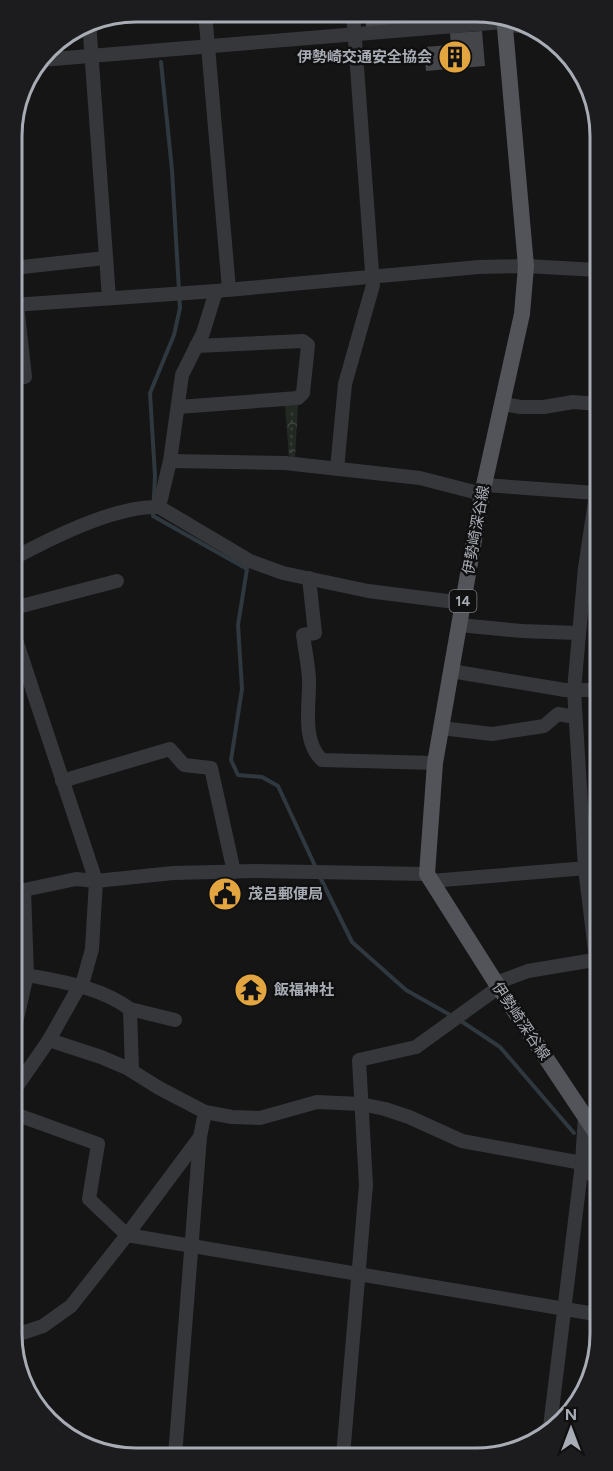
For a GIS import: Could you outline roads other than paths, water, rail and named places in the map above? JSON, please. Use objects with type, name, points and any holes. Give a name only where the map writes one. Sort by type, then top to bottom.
[{"type":"main road","name":"伊勢崎深谷線","points":[[505,27],[526,266],[522,314],[483,489],[435,763],[429,877],[497,985],[590,1124]]},
{"type":"street","points":[[159,507],[170,461],[182,375],[222,290],[207,23]]},
{"type":"street","points":[[337,469],[345,384],[373,285],[354,23]]},
{"type":"street","points":[[53,59],[481,23]]},
{"type":"street","points":[[90,32],[109,298]]},
{"type":"street","points":[[23,267],[105,258]]},
{"type":"street","points":[[23,304],[222,290],[479,267],[526,266],[590,270]]},
{"type":"street","points":[[178,407],[298,398],[303,393],[308,345],[303,341],[196,346]]},
{"type":"street","points":[[23,367],[24,377]]},
{"type":"street","points":[[502,404],[544,407],[573,402],[590,403]]},
{"type":"street","points":[[170,461],[291,464],[420,478],[483,489],[590,487]]},
{"type":"street","points":[[23,553],[53,537],[105,517],[159,507],[249,561],[283,573],[368,591],[463,603]]},
{"type":"street","points":[[590,577],[578,633],[574,690],[585,868],[590,903]]},
{"type":"street","points":[[309,578],[315,633],[303,635],[309,677],[309,735],[317,756],[322,760],[435,763]]},
{"type":"street","points":[[23,606],[117,581]]},
{"type":"street","points":[[459,625],[578,633]]},
{"type":"street","points":[[22,1079],[82,985],[92,949],[96,881],[23,660]]},
{"type":"street","points":[[451,671],[574,690],[590,690]]},
{"type":"street","points":[[441,728],[492,734],[544,726],[558,714],[575,717]]},
{"type":"street","points":[[62,781],[170,749],[184,765],[211,768],[234,872]]},
{"type":"street","points":[[22,889],[76,879],[96,881],[173,873],[234,872],[429,877],[590,868]]},
{"type":"street","points":[[22,925],[27,975],[22,995]]},
{"type":"street","points":[[344,1448],[366,1185],[359,1060],[416,1047],[497,985],[528,971],[590,960]]},
{"type":"street","points":[[27,975],[82,985],[130,1009],[176,1020]]},
{"type":"street","points":[[130,1009],[132,1070]]},
{"type":"street","points":[[49,1040],[132,1070],[159,1088],[205,1112],[232,1117],[260,1118],[317,1102],[361,1104],[385,1108],[462,1141],[581,1167],[590,1172]]},
{"type":"street","points":[[176,1448],[200,1137],[205,1112]]},
{"type":"street","points":[[553,1399],[585,1116]]},
{"type":"street","points":[[22,1117],[98,1144],[89,1199],[127,1235],[590,1313]]},
{"type":"street","points":[[22,1333],[43,1326],[70,1306],[127,1235],[200,1137]]},
{"type":"waterway","points":[[161,62],[172,170],[180,308],[174,335],[150,393],[155,476],[153,516],[247,569],[238,625],[242,689],[231,760],[238,775],[262,777],[278,786],[316,868]]},
{"type":"waterway","points":[[319,875],[352,942],[406,990],[452,1016]]},
{"type":"waterway","points":[[458,1019],[500,1047],[574,1133]]},
{"type":"place","name":"伊勢崎交通安全協会","points":[[455,57]]},
{"type":"place","name":"茂呂郵便局","points":[[225,894]]},
{"type":"place","name":"飯福神社","points":[[251,990]]}]
